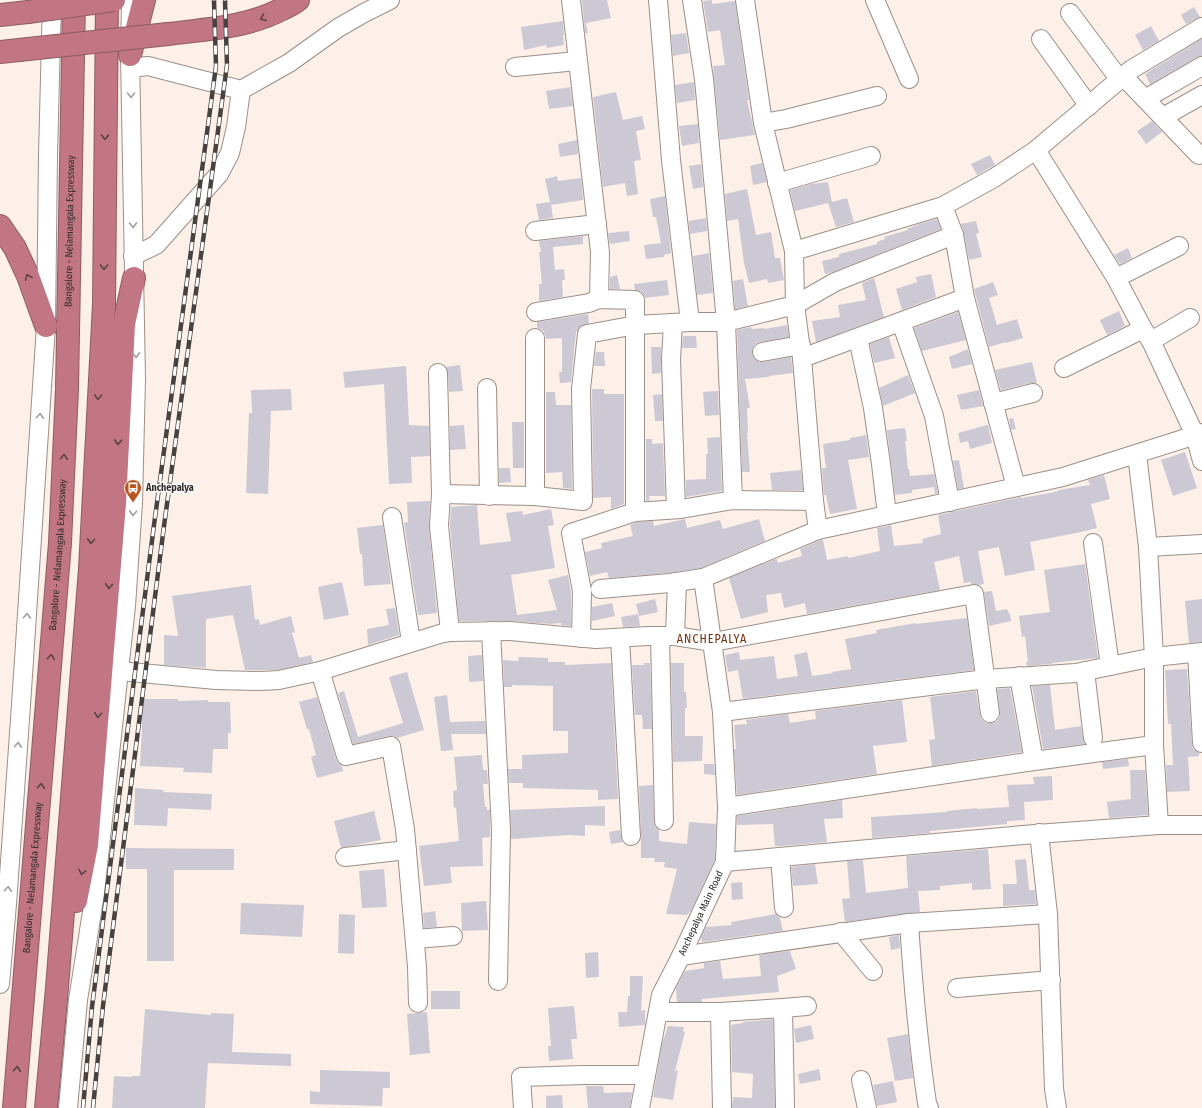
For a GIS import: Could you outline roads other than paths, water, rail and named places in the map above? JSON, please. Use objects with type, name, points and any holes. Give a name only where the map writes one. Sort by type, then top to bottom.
[{"type":"highway","name":"Bangalore - Nelamangala Expressway","points":[[14,1108],[60,543],[67,390],[74,0]]},
{"type":"highway","points":[[46,1108],[57,988],[90,569],[104,304],[107,0]]},
{"type":"highway","points":[[0,15],[114,0]]},
{"type":"highway","points":[[130,62],[144,0]]},
{"type":"highway","points":[[10,51],[241,25],[268,16],[298,0]]},
{"type":"highway","points":[[0,226],[14,248],[28,276],[46,326]]},
{"type":"highway","points":[[57,988],[88,845],[115,503],[124,324],[134,278]]},
{"type":"street","points":[[0,984],[46,326],[52,0]]},
{"type":"street","points":[[68,1108],[78,1000],[95,893],[126,606],[133,503],[136,380],[130,62],[131,0]]},
{"type":"street","points":[[130,62],[241,90],[289,63],[338,28],[364,12],[390,0]]},
{"type":"street","points":[[571,0],[600,252],[599,299]]},
{"type":"street","points":[[658,0],[671,160],[681,323],[671,360],[676,509]]},
{"type":"street","points":[[692,0],[704,79],[726,322],[733,500]]},
{"type":"street","points":[[745,0],[763,123],[794,251],[795,305],[801,351],[814,501],[818,530]]},
{"type":"street","points":[[876,0],[910,79]]},
{"type":"street","points":[[1070,13],[1122,78],[1163,117],[1199,156]]},
{"type":"street","points":[[794,251],[943,206],[994,178],[1036,150],[1132,69],[1202,27]]},
{"type":"street","points":[[1041,39],[1089,106]]},
{"type":"street","points":[[515,66],[577,61]]},
{"type":"street","points":[[1145,99],[1202,66]]},
{"type":"street","points":[[134,256],[156,245],[219,174],[230,153],[236,127],[241,90]]},
{"type":"street","points":[[1163,117],[1202,95]]},
{"type":"street","points":[[763,123],[786,119],[877,96]]},
{"type":"street","points":[[1036,150],[1116,278],[1147,335],[1199,434],[1202,461]]},
{"type":"street","points":[[778,183],[871,156]]},
{"type":"street","points":[[943,206],[954,235],[965,298],[1016,487]]},
{"type":"street","points":[[535,231],[597,224]]},
{"type":"street","points":[[441,494],[535,496],[583,501],[581,389],[587,334],[636,325],[726,322],[795,305],[836,282],[954,235]]},
{"type":"street","points":[[1116,278],[1179,246]]},
{"type":"street","points":[[762,352],[801,351],[858,338],[965,298]]},
{"type":"street","points":[[536,312],[589,303],[599,299],[635,300],[635,512]]},
{"type":"street","points":[[1064,368],[1190,318]]},
{"type":"street","points":[[902,322],[934,416],[950,502]]},
{"type":"street","points":[[535,338],[535,496]]},
{"type":"street","points":[[858,338],[873,408],[882,464],[887,515]]},
{"type":"street","points":[[438,373],[441,494],[439,526],[450,632]]},
{"type":"street","points":[[487,388],[489,496]]},
{"type":"street","points":[[993,403],[1033,393]]},
{"type":"street","points":[[600,589],[677,582],[703,578],[818,530],[1063,477],[1199,434]]},
{"type":"street","points":[[1137,454],[1148,548],[1154,657],[1154,745],[1159,825]]},
{"type":"street","points":[[581,638],[582,591],[571,533],[635,512],[676,509],[733,500],[814,501]]},
{"type":"street","points":[[392,517],[411,642]]},
{"type":"street","points":[[1093,543],[1110,666]]},
{"type":"street","points":[[1148,548],[1202,544]]},
{"type":"street","name":"Anchepalya Main Road","points":[[640,1108],[661,994],[681,956],[725,862],[727,807],[722,712],[703,578]]},
{"type":"street","points":[[664,821],[668,636],[677,582]]},
{"type":"street","points":[[119,671],[216,680],[279,680],[320,671],[411,642],[450,632],[510,631],[596,639],[668,636],[713,642],[974,594],[990,713]]},
{"type":"street","points":[[490,631],[501,830],[498,981]]},
{"type":"street","points":[[620,638],[631,836]]},
{"type":"street","points":[[722,712],[986,679],[1076,673],[1154,657],[1200,652],[1202,743]]},
{"type":"street","points":[[320,671],[346,756],[391,746],[405,829],[415,939],[418,1003]]},
{"type":"street","points":[[1085,671],[1093,738]]},
{"type":"street","points":[[1019,676],[1034,761]]},
{"type":"street","points":[[727,807],[1034,761],[1154,745]]},
{"type":"street","points":[[725,862],[1039,833],[1159,825],[1202,824]]},
{"type":"street","points":[[1039,833],[1048,914],[1054,1089],[1057,1108]]},
{"type":"street","points":[[345,857],[407,850]]},
{"type":"street","points":[[780,857],[784,908]]},
{"type":"street","points":[[681,956],[909,923],[1048,914]]},
{"type":"street","points":[[909,923],[918,1043],[927,1104],[929,1108]]},
{"type":"street","points":[[840,932],[873,971]]},
{"type":"street","points":[[415,939],[453,936]]},
{"type":"street","points":[[957,988],[1051,980]]},
{"type":"street","points":[[658,1012],[720,1012],[807,1006]]},
{"type":"street","points":[[783,1008],[785,1106]]},
{"type":"street","points":[[720,1012],[722,1108]]},
{"type":"street","points":[[523,1108],[521,1077],[584,1075],[646,1076]]},
{"type":"street","points":[[861,1080],[867,1108]]},
{"type":"railway","points":[[83,1108],[92,1007],[154,525],[216,66],[214,0]]},
{"type":"railway","points":[[93,1108],[103,1006],[164,526],[227,65],[225,0]]},
{"type":"place","name":"Anchepalya","points":[[133,503]]},
{"type":"district","name":"ANCHEPALYA","points":[[712,639]]}]
